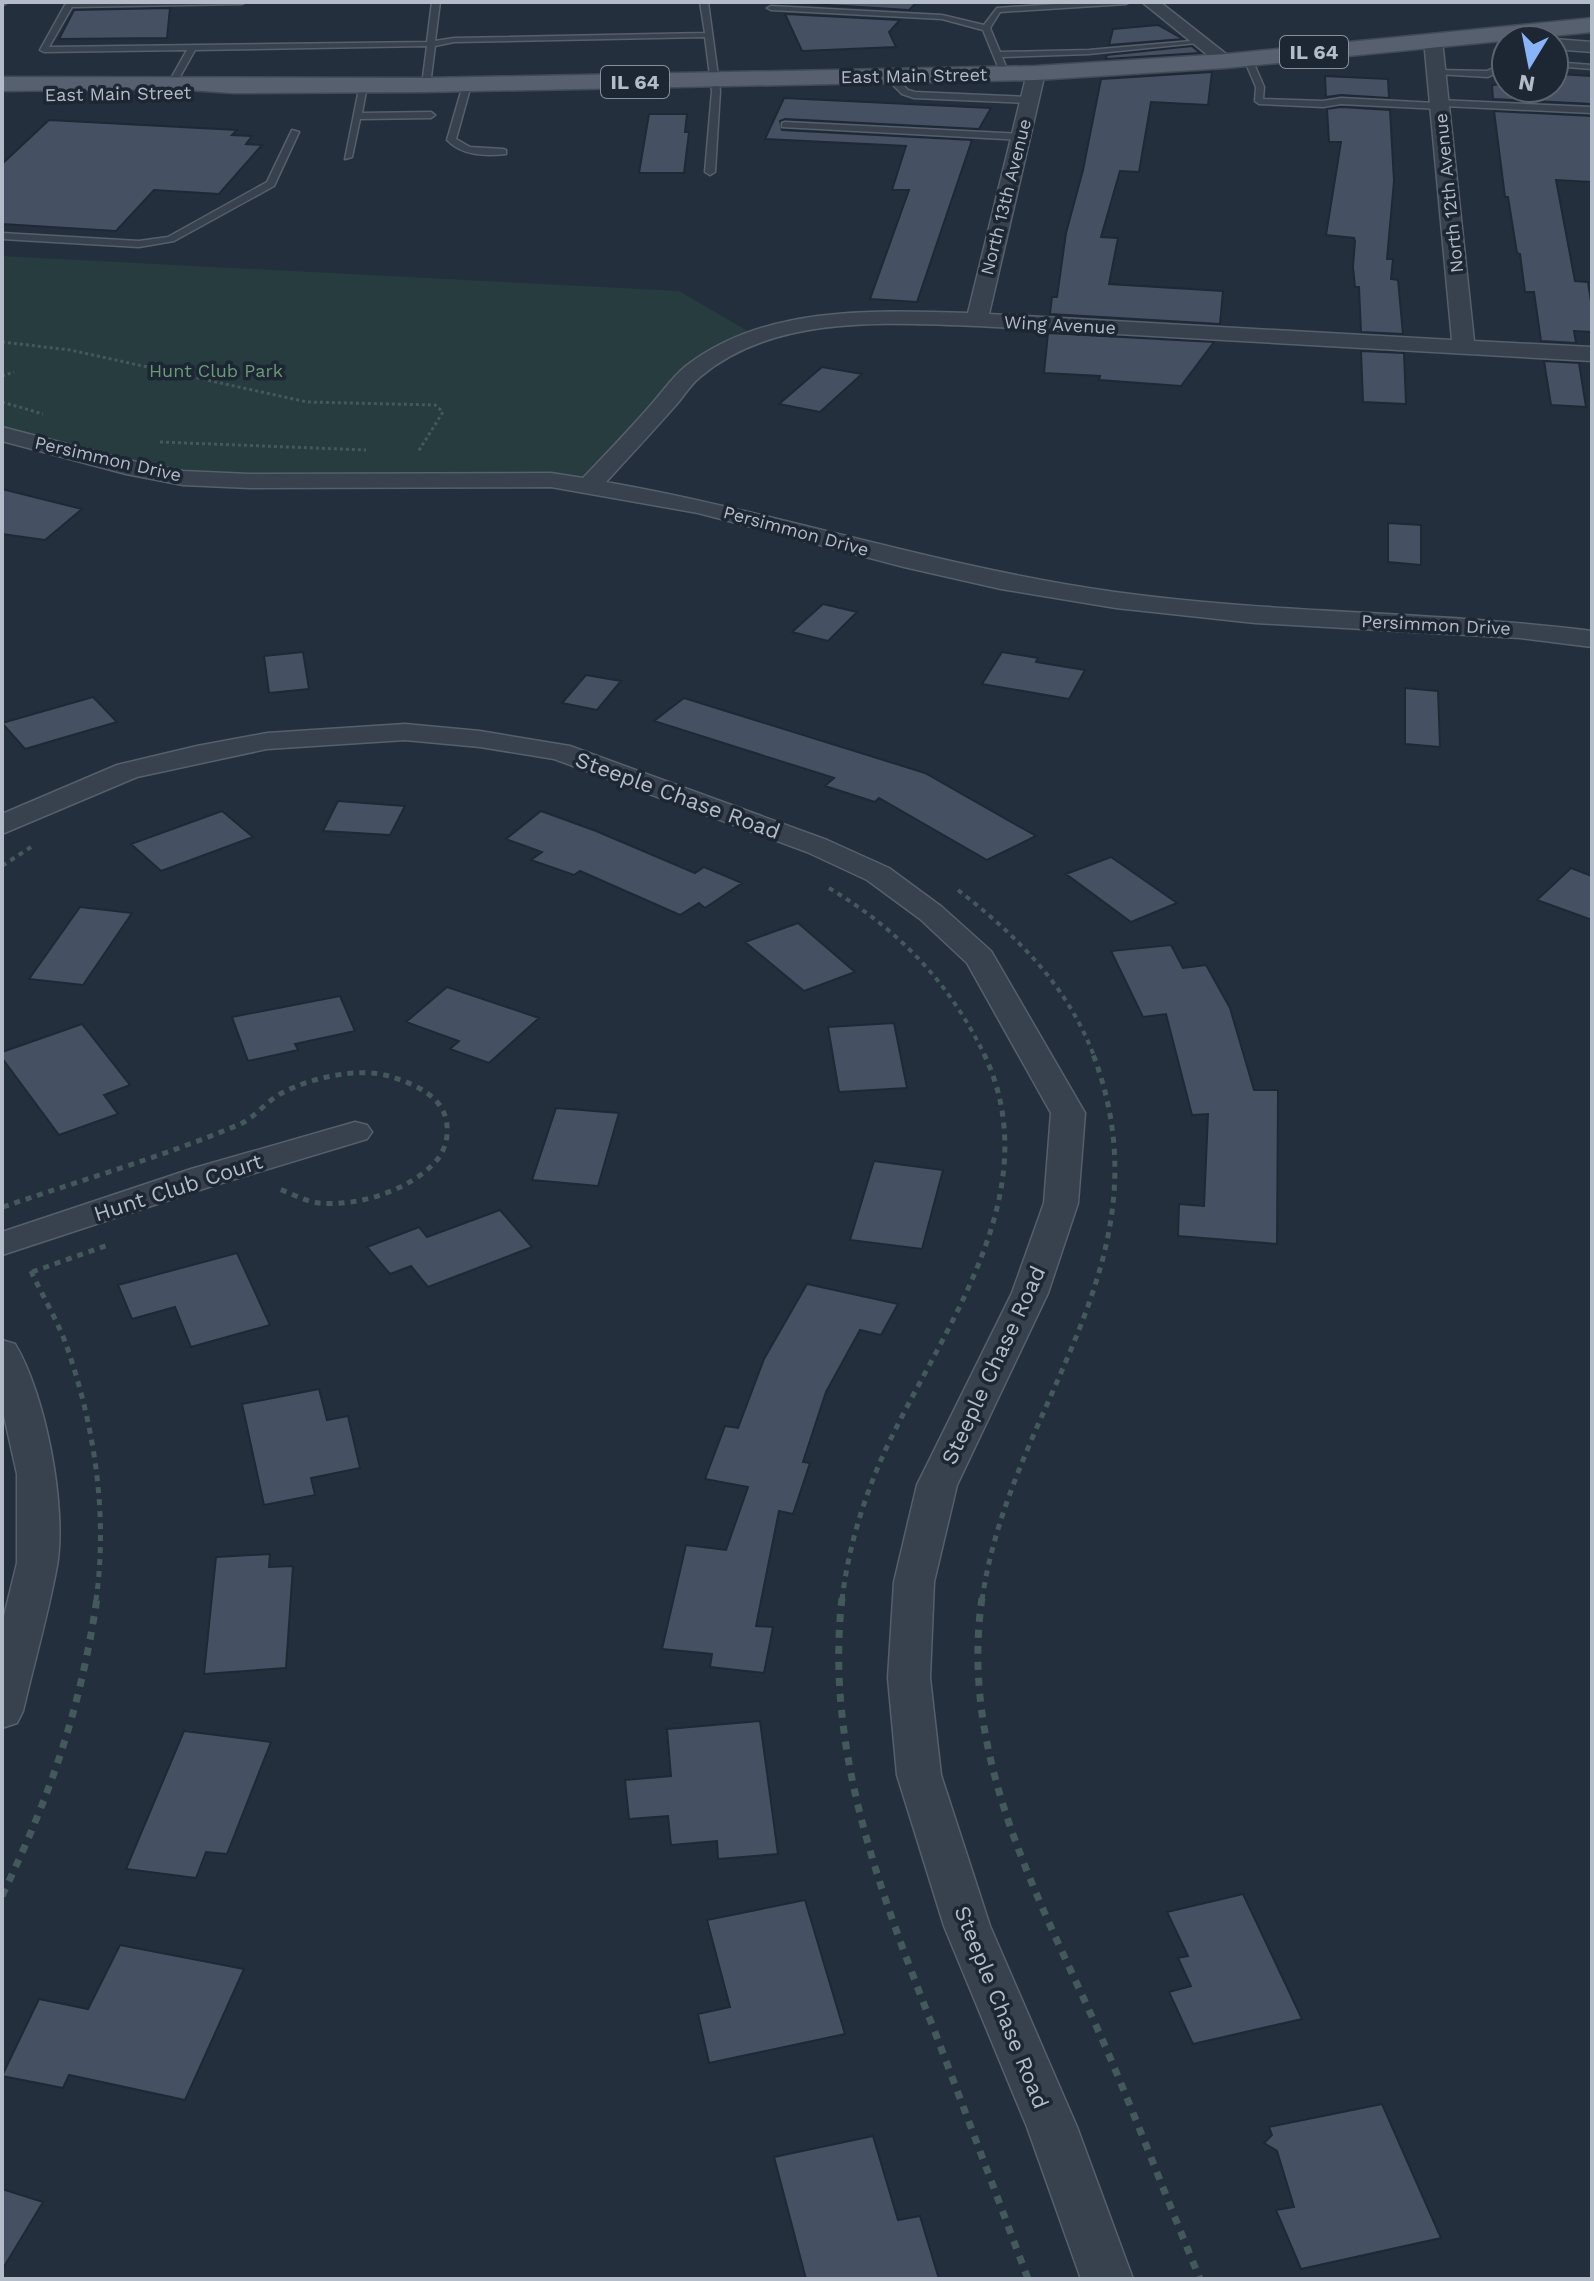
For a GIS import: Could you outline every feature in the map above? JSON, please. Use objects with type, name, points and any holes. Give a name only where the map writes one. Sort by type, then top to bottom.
[{"type":"main road","name":"East Main Street","points":[[2,84],[467,85],[889,76],[1002,64],[1036,73],[1237,60],[1592,25]]},
{"type":"main road","name":"East Main Street","points":[[2,96],[186,95],[233,86]]},
{"type":"street","points":[[1150,2],[1203,42],[1237,60]]},
{"type":"street","points":[[1476,35],[1490,38]]},
{"type":"street","name":"North 12th Avenue","points":[[1433,40],[1464,346]]},
{"type":"street","points":[[1570,45],[1592,47]]},
{"type":"street","name":"North 13th Avenue","points":[[977,320],[1036,73]]},
{"type":"street","name":"Wing Avenue","points":[[589,486],[691,373],[739,343],[817,323],[920,318],[977,320],[1592,354]]},
{"type":"street","name":"Persimmon Drive","points":[[2,434],[126,467],[183,478],[249,481],[551,480],[699,506],[913,562],[1001,581],[1116,600],[1255,615],[1506,629],[1592,639]]},
{"type":"street","name":"Steeple Chase Road","points":[[2,825],[127,771],[267,741],[405,732],[480,739],[560,752],[817,846],[878,874],[931,913],[980,958],[1068,1113],[1061,1203],[1030,1293],[937,1485],[914,1582],[911,1692],[919,1775],[967,1926],[1052,2127],[1107,2279]]},
{"type":"street","name":"Hunt Club Court","points":[[2,1244],[203,1177],[355,1132]]},
{"type":"street","points":[[2,1353],[19,1399],[37,1474],[37,1563],[2,1711]]},
{"type":"lane","points":[[242,2],[69,5],[44,50],[430,44],[454,40],[709,35]]},
{"type":"lane","points":[[426,85],[436,2]]},
{"type":"lane","points":[[704,2],[716,91],[710,172]]},
{"type":"lane","points":[[986,28],[997,10],[1126,2]]},
{"type":"lane","points":[[771,8],[942,17],[986,28]]},
{"type":"lane","points":[[986,28],[1002,64],[1089,52],[1203,42]]},
{"type":"lane","points":[[173,82],[192,48]]},
{"type":"lane","points":[[1237,60],[1260,87],[1259,101],[1592,110]]},
{"type":"lane","points":[[1570,65],[1592,67]]},
{"type":"lane","points":[[1436,72],[1490,73]]},
{"type":"lane","points":[[889,76],[905,92],[914,95],[1030,100]]},
{"type":"lane","points":[[467,85],[451,140],[457,147],[503,152]]},
{"type":"lane","points":[[348,157],[363,86]]},
{"type":"lane","points":[[357,116],[431,115]]},
{"type":"lane","points":[[785,125],[1021,137]]},
{"type":"lane","points":[[2,236],[139,244],[171,239],[271,184],[295,132]]},
{"type":"path","points":[[2,342],[70,350],[307,402],[435,405],[443,412],[417,453]]},
{"type":"path","points":[[2,376],[14,372]]},
{"type":"path","points":[[2,866],[33,845]]},
{"type":"path","points":[[819,883],[866,910],[894,932],[942,982],[982,1042],[997,1081],[1003,1109],[1006,1152],[993,1232],[974,1279],[885,1451],[859,1517],[838,1630],[838,1673],[852,1786],[882,1894],[1028,2279]]},
{"type":"path","points":[[957,889],[987,912],[1044,968],[1073,1011],[1095,1056],[1111,1108],[1116,1159],[1115,1218],[1101,1275],[1081,1327],[1003,1500],[983,1571],[978,1639],[987,1740],[1000,1799],[1024,1866],[1106,2051],[1200,2279]]},
{"type":"green space","name":"Hunt Club Park","points":[[2,256],[679,291],[751,333],[711,350],[585,478],[262,477],[184,473],[2,430]]},
{"type":"building","points":[[780,2],[917,2],[909,10]]},
{"type":"building","points":[[170,8],[167,38],[59,39],[74,10]]},
{"type":"building","points":[[785,14],[900,20],[889,32],[896,47],[802,51]]},
{"type":"building","points":[[1158,25],[1183,39],[1109,45],[1113,29]]},
{"type":"building","points":[[1192,46],[1200,53],[1106,59],[1107,55]]},
{"type":"building","points":[[1212,72],[1208,105],[1151,102],[1139,172],[1120,171],[1101,237],[1118,238],[1109,284],[1223,291],[1220,324],[1050,314],[1052,297],[1057,297],[1066,233],[1083,170],[1101,79]]},
{"type":"building","points":[[1570,75],[1592,76],[1592,104],[1570,103]]},
{"type":"building","points":[[1325,76],[1388,79],[1389,98],[1326,97]]},
{"type":"building","points":[[784,98],[991,108],[979,129],[780,121],[782,130],[972,140],[917,302],[870,299],[909,190],[892,190],[906,146],[765,139]]},
{"type":"building","points":[[1327,109],[1390,110],[1394,181],[1387,259],[1393,259],[1391,279],[1398,280],[1403,334],[1361,332],[1359,287],[1355,287],[1353,267],[1354,238],[1326,235],[1341,142],[1329,142]]},
{"type":"building","points":[[1494,111],[1592,116],[1592,182],[1556,180],[1575,281],[1588,282],[1592,308],[1592,332],[1574,331],[1576,343],[1541,341],[1534,292],[1525,292],[1508,197],[1505,197]]},
{"type":"building","points":[[649,114],[687,114],[685,132],[689,132],[684,173],[639,173]]},
{"type":"building","points":[[49,120],[237,130],[232,135],[252,136],[246,144],[262,145],[219,194],[154,190],[116,231],[2,224],[2,164]]},
{"type":"building","points":[[1048,333],[1214,342],[1181,386],[1044,373]]},
{"type":"building","points":[[1361,351],[1404,353],[1406,404],[1363,402]]},
{"type":"building","points":[[1544,361],[1579,363],[1586,407],[1551,405]]},
{"type":"building","points":[[822,367],[862,374],[820,412],[779,404]]},
{"type":"building","points":[[2,489],[82,509],[45,540],[2,534]]},
{"type":"building","points":[[1388,523],[1421,525],[1421,565],[1388,562]]},
{"type":"building","points":[[823,604],[857,612],[828,641],[792,632]]},
{"type":"building","points":[[303,652],[309,689],[269,693],[264,656]]},
{"type":"building","points":[[1002,652],[1038,658],[1036,662],[1085,670],[1069,699],[982,684]]},
{"type":"building","points":[[586,675],[621,681],[597,710],[562,703]]},
{"type":"building","points":[[1405,688],[1438,691],[1440,747],[1405,744]]},
{"type":"building","points":[[93,697],[117,722],[25,749],[2,723]]},
{"type":"building","points":[[684,698],[925,773],[1036,836],[987,860],[879,798],[875,802],[825,786],[834,778],[654,721]]},
{"type":"building","points":[[338,801],[405,806],[390,835],[323,831]]},
{"type":"building","points":[[222,811],[253,837],[161,871],[131,844]]},
{"type":"building","points":[[541,811],[695,873],[704,867],[742,883],[705,908],[699,903],[680,915],[580,871],[574,875],[531,860],[542,852],[506,839]]},
{"type":"building","points":[[1111,857],[1177,903],[1131,922],[1066,874]]},
{"type":"building","points":[[1571,868],[1592,876],[1592,920],[1537,900]]},
{"type":"building","points":[[80,907],[132,913],[83,985],[29,979]]},
{"type":"building","points":[[798,923],[855,972],[804,991],[745,942]]},
{"type":"building","points":[[1171,945],[1183,968],[1206,965],[1230,1008],[1254,1090],[1278,1090],[1277,1244],[1178,1236],[1179,1204],[1204,1206],[1208,1114],[1192,1115],[1166,1014],[1143,1017],[1111,951]]},
{"type":"building","points":[[447,987],[539,1018],[489,1063],[450,1049],[459,1041],[406,1022]]},
{"type":"building","points":[[340,996],[355,1031],[295,1044],[298,1050],[248,1061],[232,1017]]},
{"type":"building","points":[[894,1023],[907,1088],[839,1092],[828,1027]]},
{"type":"building","points":[[82,1024],[130,1085],[104,1095],[118,1114],[59,1135],[2,1058],[2,1052]]},
{"type":"building","points":[[556,1108],[619,1113],[598,1186],[532,1180]]},
{"type":"building","points":[[874,1161],[943,1170],[922,1249],[850,1240]]},
{"type":"building","points":[[500,1210],[532,1247],[428,1287],[411,1266],[390,1274],[367,1247],[419,1227],[427,1237]]},
{"type":"building","points":[[237,1253],[270,1325],[191,1347],[175,1307],[132,1319],[118,1285]]},
{"type":"building","points":[[807,1284],[898,1304],[881,1335],[860,1330],[826,1392],[803,1462],[810,1463],[793,1514],[779,1511],[756,1626],[773,1627],[764,1673],[710,1667],[712,1654],[662,1649],[686,1545],[726,1550],[748,1487],[705,1479],[725,1426],[738,1428],[764,1359]]},
{"type":"building","points":[[319,1389],[327,1420],[348,1416],[360,1468],[311,1478],[315,1495],[264,1505],[242,1404]]},
{"type":"building","points":[[270,1554],[269,1567],[293,1566],[286,1668],[204,1674],[216,1557]]},
{"type":"building","points":[[760,1721],[778,1854],[718,1859],[717,1841],[671,1845],[668,1816],[629,1819],[625,1780],[671,1776],[667,1729]]},
{"type":"building","points":[[184,1731],[271,1742],[227,1854],[206,1852],[196,1878],[126,1869]]},
{"type":"building","points":[[1243,1894],[1302,2019],[1193,2044],[1169,1992],[1191,1986],[1178,1958],[1188,1956],[1167,1912]]},
{"type":"building","points":[[805,1900],[845,2034],[709,2063],[698,2014],[730,2007],[707,1920]]},
{"type":"building","points":[[120,1945],[244,1969],[185,2100],[69,2075],[63,2088],[2,2076],[39,1999],[88,2009]]},
{"type":"building","points":[[1382,2104],[1441,2238],[1301,2269],[1276,2210],[1294,2207],[1277,2151],[1264,2143],[1272,2135],[1269,2127]]},
{"type":"building","points":[[873,2136],[898,2220],[920,2216],[939,2279],[806,2279],[774,2157]]},
{"type":"building","points":[[2,2189],[43,2202],[2,2270]]}]
